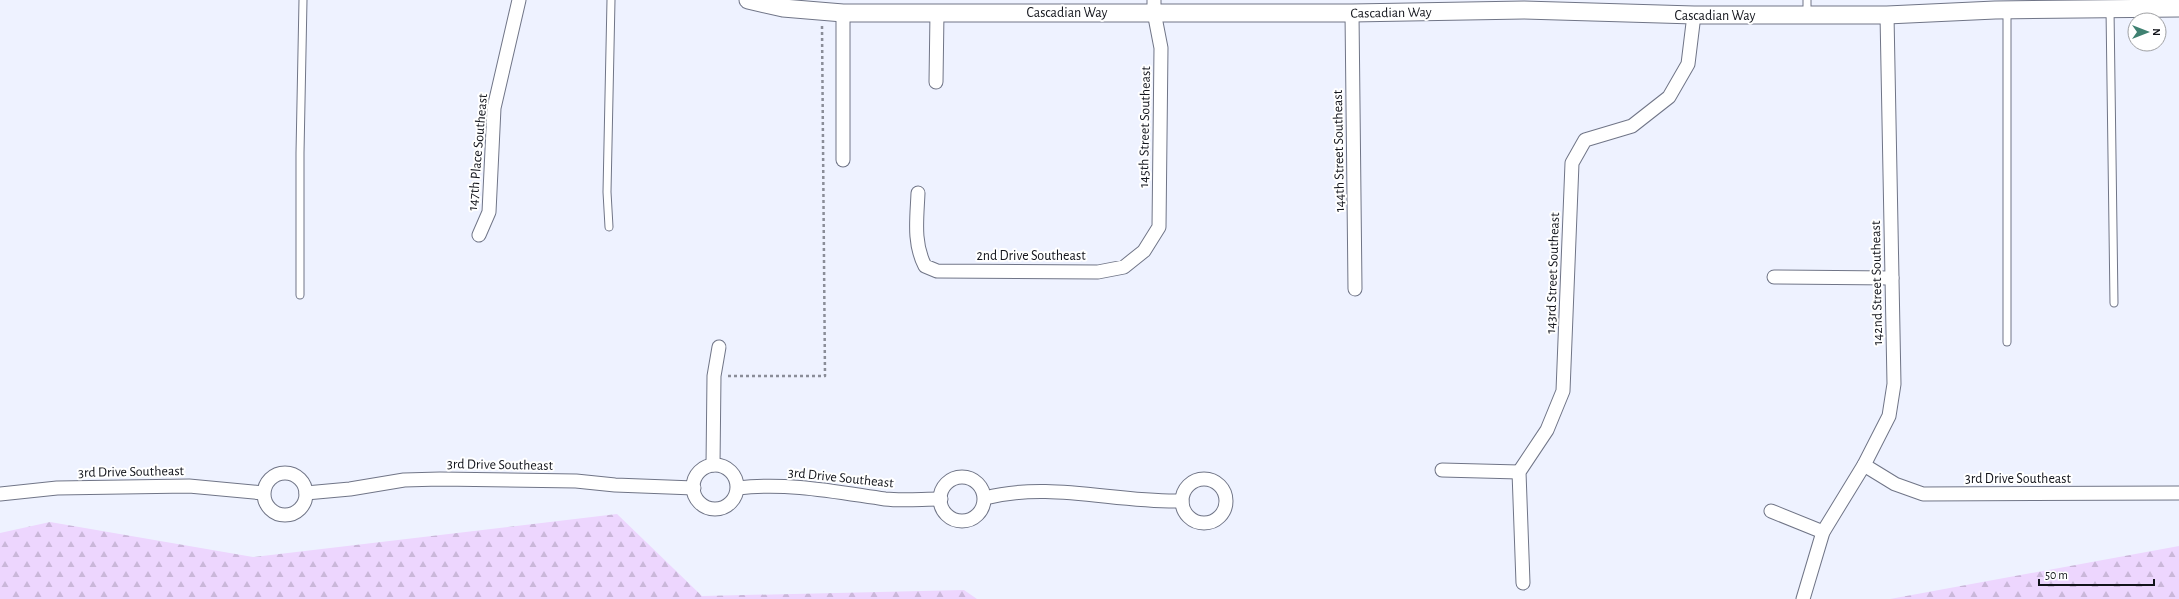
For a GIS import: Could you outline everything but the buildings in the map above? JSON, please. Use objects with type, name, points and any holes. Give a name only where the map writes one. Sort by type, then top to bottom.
[{"type":"street","name":"147th Place Southeast","points":[[479,235],[489,212],[494,108],[519,0]]},
{"type":"street","name":"Cascadian Way","points":[[748,0],[783,4],[822,12],[843,13],[937,13],[1154,6],[1352,13],[1524,5],[1694,15],[1807,8],[1887,15],[1999,6],[2110,9],[2179,8]]},
{"type":"street","name":"145th Street Southeast","points":[[1144,251],[1159,227],[1160,48],[1154,6]]},
{"type":"street","points":[[843,13],[843,160]]},
{"type":"street","points":[[936,82],[937,13]]},
{"type":"street","name":"144th Street Southeast","points":[[1352,13],[1355,289]]},
{"type":"street","name":"143rd Street Southeast","points":[[1519,472],[1547,430],[1563,391],[1572,162],[1585,140],[1632,126],[1669,97],[1688,64],[1694,15]]},
{"type":"street","name":"142nd Street Southeast","points":[[1803,599],[1822,532],[1864,466],[1889,416],[1894,384],[1887,15]]},
{"type":"street","name":"2nd Drive Southeast","points":[[918,193],[917,241],[919,254],[925,266],[937,271],[1098,272],[1124,267],[1144,251]]},
{"type":"street","points":[[1774,277],[1892,278]]},
{"type":"street","points":[[713,465],[714,376],[718,347]]},
{"type":"street","points":[[713,465],[728,469],[733,474],[738,488],[731,502],[726,506],[711,508],[699,501],[694,488],[697,475],[701,470],[713,465]]},
{"type":"street","name":"3rd Drive Southeast","points":[[1864,466],[1895,484],[1922,494],[2179,493]]},
{"type":"street","points":[[1442,470],[1519,472],[1523,583]]},
{"type":"street","points":[[281,473],[295,475],[305,486],[306,493],[306,500],[298,512],[285,516],[278,515],[267,506],[263,493],[268,480],[281,473]]},
{"type":"street","points":[[962,477],[975,481],[983,492],[985,498],[979,512],[966,520],[959,520],[946,513],[940,499],[944,486],[955,478],[962,477]]},
{"type":"street","name":"3rd Drive Southeast","points":[[306,493],[350,489],[404,480],[440,479],[576,481],[615,485],[694,488]]},
{"type":"street","name":"3rd Drive Southeast","points":[[0,494],[57,488],[189,486],[263,493]]},
{"type":"street","name":"3rd Drive Southeast","points":[[738,488],[788,486],[887,499],[940,499]]},
{"type":"street","points":[[985,498],[1025,490],[1087,494],[1153,502],[1182,501]]},
{"type":"street","points":[[1771,511],[1822,532]]},
{"type":"lane","points":[[300,295],[302,0]]},
{"type":"lane","points":[[609,227],[607,192],[611,0]]},
{"type":"lane","points":[[1999,6],[2007,342]]},
{"type":"lane","points":[[2110,9],[2114,304]]},
{"type":"path","points":[[714,376],[825,376],[822,12]]},
{"type":"green space","points":[[617,514],[702,596],[964,590],[977,599],[0,599],[0,533],[50,522],[253,557]]},
{"type":"green space","points":[[2179,546],[2179,599],[1890,599]]}]
